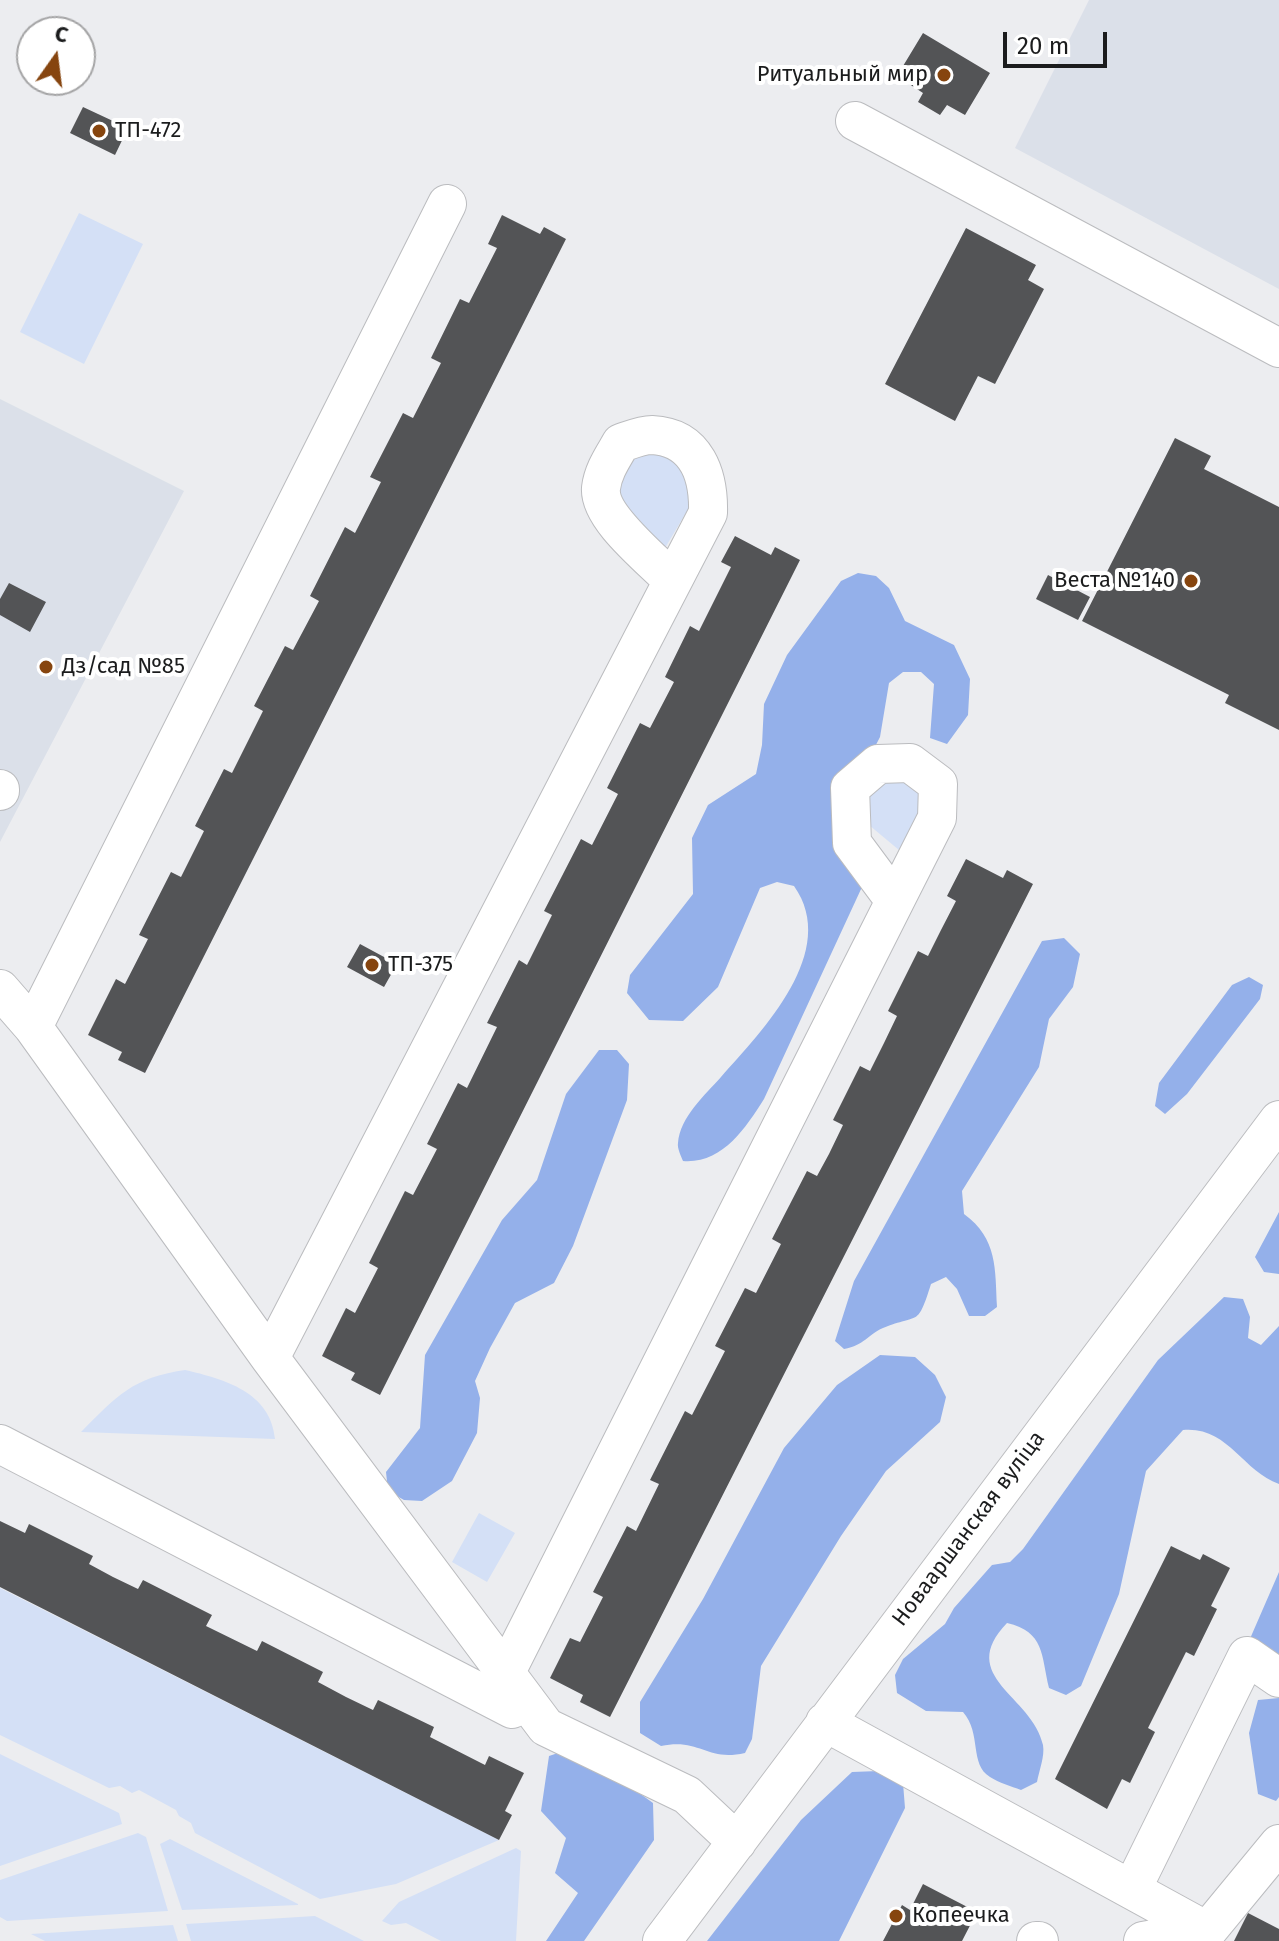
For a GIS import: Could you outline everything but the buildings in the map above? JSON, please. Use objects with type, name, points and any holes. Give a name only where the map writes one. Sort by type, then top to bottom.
[{"type":"street","points":[[855,121],[1279,348]]},
{"type":"street","points":[[33,1027],[447,204]]},
{"type":"street","points":[[270,1358],[672,580]]},
{"type":"street","points":[[498,1685],[895,901]]},
{"type":"street","points":[[0,989],[33,1027],[270,1358],[498,1685],[546,1727],[687,1795],[737,1842]]},
{"type":"street","name":"Новааршанская вуліца","points":[[662,1941],[1279,1120]]},
{"type":"street","points":[[0,1444],[498,1685]]},
{"type":"street","points":[[1132,1889],[1247,1656],[1279,1678]]},
{"type":"street","points":[[825,1722],[1132,1889],[1202,1936]]},
{"type":"street","points":[[1143,1941],[1202,1936],[1273,1863]]},
{"type":"shaded area","points":[[1089,0],[1279,0],[1279,289],[1015,148]]},
{"type":"shaded area","points":[[79,213],[143,244],[84,364],[20,332]]},
{"type":"shaded area","name":"Дз/сад №85","points":[[0,399],[184,491],[0,842]]},
{"type":"shaded area","points":[[675,450],[693,501],[662,553],[618,512],[621,458]]},
{"type":"shaded area","points":[[858,573],[876,576],[889,588],[905,621],[954,645],[970,679],[968,715],[947,744],[930,738],[934,684],[921,672],[903,672],[889,683],[880,737],[847,801],[868,874],[757,1110],[740,1133],[721,1151],[709,1157],[683,1161],[678,1143],[688,1115],[757,1036],[790,988],[802,963],[808,937],[806,911],[794,886],[777,882],[760,888],[718,987],[683,1021],[649,1020],[627,993],[630,975],[693,894],[692,838],[708,805],[756,774],[762,745],[764,704],[787,655],[841,581]]},
{"type":"shaded area","points":[[905,772],[927,795],[905,855],[869,825],[863,794]]},
{"type":"shaded area","points":[[1064,938],[1080,954],[1073,987],[1049,1019],[1039,1067],[962,1191],[964,1214],[989,1244],[996,1280],[997,1307],[985,1316],[969,1316],[957,1289],[946,1277],[931,1284],[916,1317],[883,1328],[857,1345],[844,1349],[835,1341],[854,1281],[1042,941]]},
{"type":"shaded area","points":[[1249,977],[1263,985],[1260,999],[1187,1094],[1165,1114],[1155,1106],[1159,1083],[1232,985]]},
{"type":"shaded area","points":[[599,1050],[617,1050],[629,1064],[627,1100],[573,1246],[554,1283],[515,1303],[490,1348],[475,1381],[480,1398],[477,1433],[452,1481],[422,1501],[404,1500],[388,1491],[386,1472],[420,1428],[425,1355],[502,1220],[537,1180],[566,1094]]},
{"type":"shaded area","points":[[1279,1212],[1279,1274],[1264,1272],[1255,1257]]},
{"type":"shaded area","points":[[1224,1297],[1243,1299],[1250,1317],[1248,1338],[1261,1345],[1279,1326],[1279,1484],[1255,1470],[1212,1435],[1183,1430],[1146,1471],[1119,1594],[1081,1686],[1066,1695],[1049,1688],[1039,1646],[1028,1632],[1019,1627],[1007,1623],[993,1642],[989,1658],[993,1672],[1026,1713],[1043,1745],[1037,1782],[1021,1790],[997,1781],[980,1764],[972,1730],[963,1712],[926,1711],[897,1693],[895,1675],[903,1659],[945,1624],[954,1608],[992,1565],[1010,1562],[1023,1549],[1158,1360]]},
{"type":"shaded area","points":[[880,1355],[915,1357],[935,1375],[946,1397],[940,1422],[886,1471],[841,1536],[761,1666],[752,1739],[745,1753],[721,1755],[686,1745],[661,1746],[640,1733],[640,1702],[703,1599],[784,1448],[837,1385]]},
{"type":"shaded area","points":[[185,1370],[230,1383],[255,1399],[272,1423],[275,1439],[81,1432],[127,1390],[152,1378]]},
{"type":"shaded area","points":[[479,1513],[515,1533],[487,1582],[452,1562]]},
{"type":"shaded area","points":[[1279,1572],[1279,1656],[1249,1641]]},
{"type":"shaded area","points":[[0,1588],[499,1840],[396,1884],[320,1899],[195,1833],[191,1823],[179,1816],[176,1810],[139,1790],[132,1793],[120,1786],[109,1788],[0,1735]]},
{"type":"shaded area","points":[[1279,1698],[1279,1797],[1276,1801],[1258,1794],[1249,1733],[1258,1700]]},
{"type":"shaded area","points":[[564,1751],[628,1785],[653,1803],[654,1840],[584,1941],[546,1941],[578,1893],[555,1873],[566,1838],[541,1811],[549,1756]]},
{"type":"shaded area","points":[[0,1754],[119,1813],[122,1824],[0,1866]]},
{"type":"shaded area","points":[[879,1771],[903,1783],[905,1808],[839,1941],[707,1941],[801,1820],[852,1772]]},
{"type":"shaded area","points":[[138,1833],[146,1837],[168,1911],[7,1921],[0,1917],[0,1880]]},
{"type":"shaded area","points":[[170,1839],[298,1905],[182,1910],[160,1844]]},
{"type":"shaded area","points":[[516,1848],[521,1851],[516,1941],[441,1941],[406,1923],[391,1925],[382,1921],[399,1902]]},
{"type":"shaded area","points":[[315,1916],[364,1941],[191,1941],[186,1924]]},
{"type":"shaded area","points":[[173,1925],[178,1941],[45,1941],[31,1934]]},
{"type":"place","name":"Ритуальный мир","points":[[944,75]]},
{"type":"place","name":"ТП-472","points":[[99,131]]},
{"type":"place","name":"Веста №140","points":[[1191,581]]},
{"type":"place","name":"Дз/сад №85","points":[[46,667]]},
{"type":"place","name":"ТП-375","points":[[372,965]]},
{"type":"place","name":"Копеечка","points":[[896,1916]]}]
